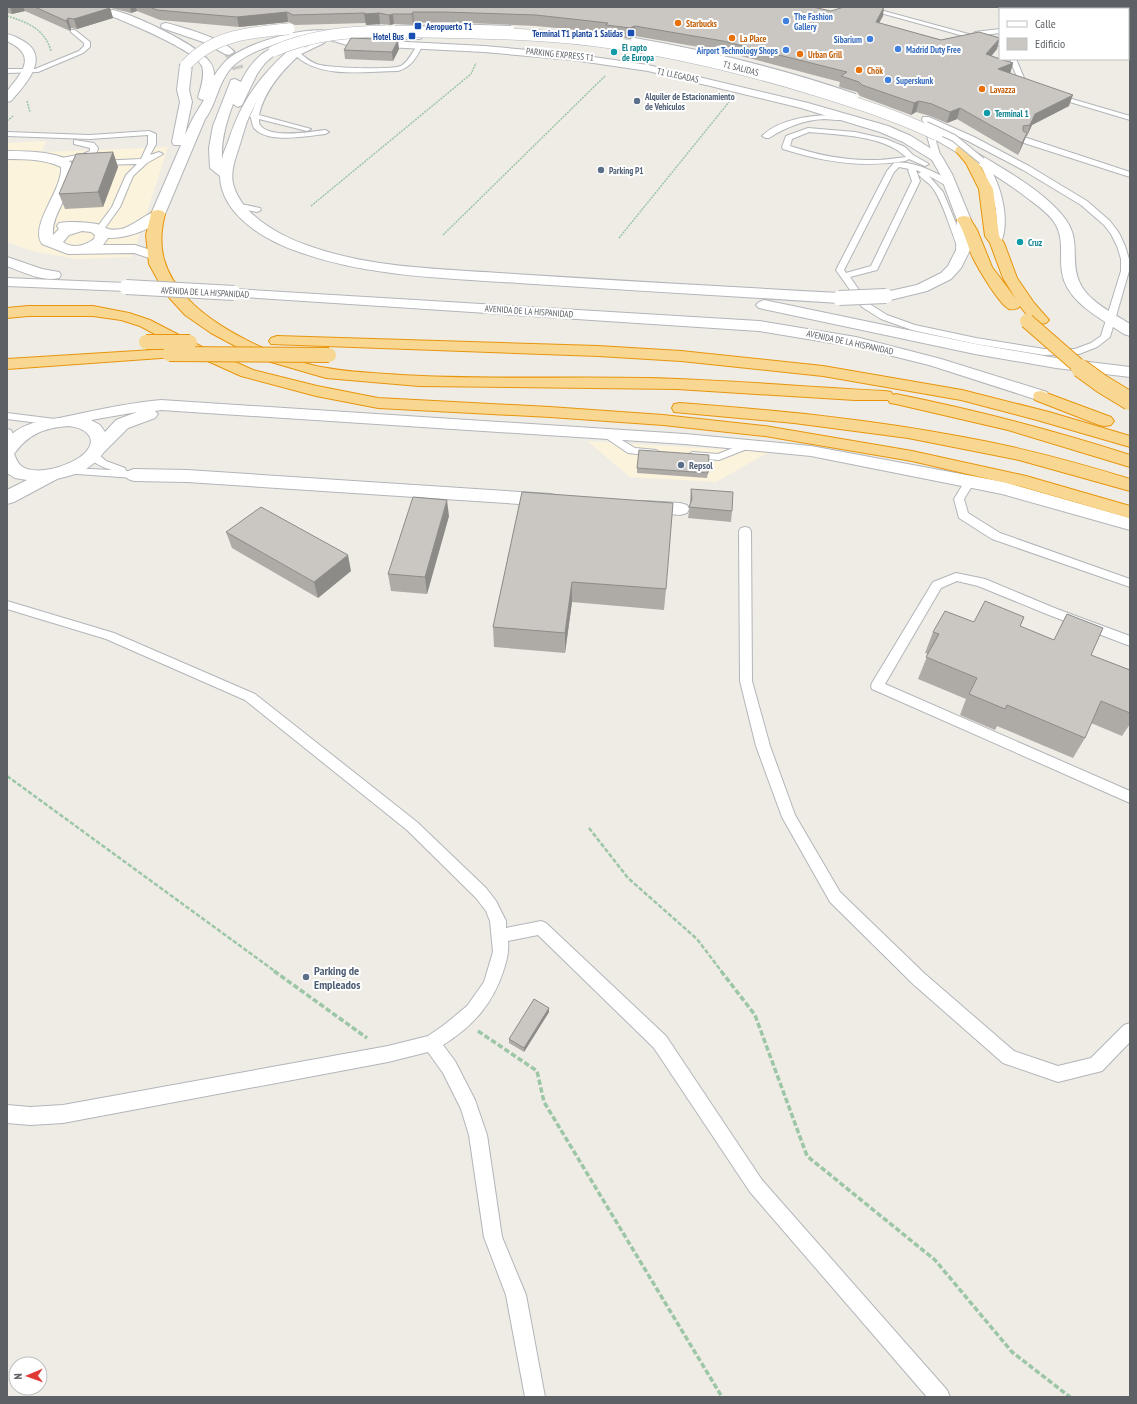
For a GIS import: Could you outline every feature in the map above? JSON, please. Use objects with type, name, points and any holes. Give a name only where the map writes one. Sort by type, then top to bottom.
[{"type":"highway","points":[[961,150],[972,162],[986,189],[992,236],[997,243],[1010,278],[1028,306],[1034,321],[1072,361],[1130,401]]},
{"type":"highway","points":[[158,214],[153,235],[155,256],[162,275],[174,294],[192,313],[216,330],[245,346],[280,360],[373,384],[538,400]]},
{"type":"highway","points":[[964,220],[969,228],[982,261],[1008,300],[1062,342],[1083,361],[1130,394]]},
{"type":"highway","points":[[7,314],[28,311],[93,311],[124,316],[145,323],[196,350],[247,373],[316,391],[378,403],[550,412],[663,420],[765,431],[912,456],[1026,482],[1130,512]]},
{"type":"highway","points":[[7,319],[54,311]]},
{"type":"highway","points":[[7,351],[146,342],[278,341],[598,351],[681,356],[823,371],[962,395],[1043,416],[1130,442]]},
{"type":"highway","points":[[7,364],[169,354],[329,355],[598,365],[704,372],[825,386],[885,396],[973,415],[1087,446],[1130,461]]},
{"type":"highway","points":[[318,371],[387,379],[447,382],[716,385],[780,389],[826,394],[885,396]]},
{"type":"highway","points":[[316,391],[449,398],[538,400],[713,410],[794,418],[903,431],[1042,459],[1130,485]]},
{"type":"highway","points":[[1041,396],[1130,430]]},
{"type":"street","points":[[110,11],[164,25],[204,38],[221,46],[229,52]]},
{"type":"street","points":[[54,210],[55,219],[61,225],[87,228],[101,232],[128,232],[148,222],[158,214],[198,118],[198,112],[208,88],[207,66],[202,59],[178,44],[110,11]]},
{"type":"street","points":[[179,162],[176,146],[186,102],[183,90],[186,66],[196,55],[220,42],[253,33],[289,29],[386,29]]},
{"type":"street","points":[[229,154],[227,147],[235,112],[245,85],[256,65],[274,51],[289,44],[320,36],[386,29]]},
{"type":"street","name":"T1 SALIDAS","points":[[386,29],[485,29],[611,44],[715,62],[789,82],[916,124],[982,161],[1031,194],[1047,208],[1060,221],[1069,241],[1068,270],[1072,283],[1078,292],[1084,299],[1130,331]]},
{"type":"street","name":"T1 LLEGADAS","points":[[311,37],[326,33],[333,34],[334,38],[347,42],[484,49],[619,63],[690,77],[776,98],[884,129],[920,146],[937,158]]},
{"type":"street","points":[[198,118],[205,112],[224,69],[241,56],[267,44],[303,35],[311,37],[313,41],[322,42],[334,38]]},
{"type":"street","points":[[7,37],[19,43],[30,52],[32,58],[28,71]]},
{"type":"street","points":[[311,37],[303,41],[277,66],[254,95],[242,118],[233,147],[229,154],[226,177],[227,187],[237,206],[256,224],[288,242],[319,254],[351,262],[391,269],[425,272],[642,287],[839,298],[886,296],[908,292],[939,279],[954,268],[963,250],[964,220],[948,179],[937,158]]},
{"type":"street","name":"PARKING EXPRESS T1","points":[[484,49],[538,51],[621,61],[698,76],[768,93],[776,98]]},
{"type":"street","points":[[7,99],[28,71],[42,60],[43,56]]},
{"type":"street","points":[[226,177],[216,168],[215,148],[219,126],[231,95],[238,69]]},
{"type":"street","points":[[7,155],[33,156],[58,162],[68,176],[46,230],[46,236],[51,244],[68,250],[135,249],[155,256]]},
{"type":"street","points":[[7,161],[24,158],[58,162]]},
{"type":"street","points":[[58,246],[56,240],[59,236],[79,228]]},
{"type":"street","points":[[82,249],[100,241],[101,232]]},
{"type":"street","points":[[7,261],[39,272],[96,281],[108,286]]},
{"type":"street","name":"AVENIDA DE LA HISPANIDAD","points":[[7,282],[234,293],[759,326],[856,342],[935,362],[1041,396]]},
{"type":"street","points":[[642,287],[661,291],[710,296],[799,312],[975,349],[1056,363],[1130,372]]},
{"type":"street","points":[[1103,368],[1121,363],[1130,357]]},
{"type":"street","points":[[59,473],[34,476],[9,455],[25,432],[39,426],[123,408],[160,406],[196,407],[685,439],[811,451],[1004,488],[1130,524]]},
{"type":"street","points":[[7,498],[59,473],[82,464],[122,424],[144,415],[196,407]]},
{"type":"street","points":[[62,422],[83,423],[93,428],[99,439],[95,452]]},
{"type":"street","points":[[134,475],[187,476],[568,502]]},
{"type":"street","points":[[1004,488],[1130,531]]},
{"type":"street","points":[[624,505],[680,509]]},
{"type":"lane","points":[[862,7],[999,44]]},
{"type":"lane","points":[[485,29],[470,36],[377,37],[386,29],[428,27],[464,27],[566,32],[656,44],[717,56],[796,77],[894,112],[940,131],[954,138],[982,161],[991,176],[999,200],[1000,236],[997,243]]},
{"type":"lane","points":[[7,71],[28,71],[47,67],[82,52],[87,47],[87,42],[73,31]]},
{"type":"lane","points":[[970,35],[999,31]]},
{"type":"lane","points":[[254,116],[325,132],[287,134],[266,133],[257,125],[254,116],[258,103],[270,83],[297,54],[322,42]]},
{"type":"lane","points":[[297,54],[310,64],[318,66],[398,69],[408,64],[420,46]]},
{"type":"lane","points":[[1013,60],[1021,78],[1031,86],[1044,93],[1130,118]]},
{"type":"lane","points":[[766,136],[795,121],[828,116],[845,118]]},
{"type":"lane","points":[[293,118],[296,122],[314,126],[314,130]]},
{"type":"lane","points":[[937,158],[926,119],[971,139],[1026,168],[1084,203],[1107,223],[1115,233],[1125,259],[1125,271],[1105,337],[1094,346],[1076,352],[1044,352],[983,343],[912,327],[884,317],[865,304],[840,270],[891,171],[897,165],[912,166],[927,170],[948,179]]},
{"type":"lane","points":[[910,157],[890,162],[855,163],[799,152],[786,147],[789,138],[808,130],[855,134],[883,141],[902,150],[910,157],[948,179]]},
{"type":"lane","points":[[7,135],[90,137],[152,134],[152,144],[144,161],[130,175],[116,207],[101,232]]},
{"type":"lane","points":[[7,135],[83,142],[94,148],[91,154],[58,162]]},
{"type":"lane","points":[[1024,140],[1130,175]]},
{"type":"lane","points":[[902,150],[920,146]]},
{"type":"lane","points":[[58,162],[144,161],[159,154]]},
{"type":"lane","points":[[844,276],[874,268],[916,181],[912,170]]},
{"type":"lane","points":[[891,171],[912,170],[924,174],[932,181],[940,192],[954,231],[963,250]]},
{"type":"lane","points":[[237,206],[246,206],[257,210]]},
{"type":"lane","points":[[7,416],[62,422]]},
{"type":"lane","points":[[607,434],[632,451],[664,453]]},
{"type":"lane","points":[[680,454],[719,457],[748,445]]},
{"type":"lane","points":[[95,452],[102,463],[134,475]]},
{"type":"lane","points":[[59,473],[134,475]]},
{"type":"lane","points":[[970,481],[959,499],[963,515],[996,536],[1130,583]]},
{"type":"lane","points":[[745,531],[746,681],[763,746],[789,817],[835,897],[919,979],[1009,1057],[1058,1074],[1096,1065],[1130,1031]]},
{"type":"lane","points":[[1130,641],[980,582],[956,577],[937,585],[877,686],[1130,797]]},
{"type":"lane","points":[[7,605],[110,636],[250,697],[412,826],[481,893],[491,906],[498,921],[501,952],[491,985],[472,1011],[450,1031],[431,1043],[388,1054],[63,1114],[30,1116],[7,1114]]},
{"type":"lane","points":[[499,936],[540,928],[660,1042],[756,1186],[940,1397]]},
{"type":"lane","points":[[431,1043],[449,1067],[469,1106],[478,1135],[493,1237],[516,1296],[535,1397]]},
{"type":"path","points":[[311,206],[471,74],[484,49]]},
{"type":"path","points":[[443,235],[619,63]]},
{"type":"path","points":[[620,238],[732,98]]},
{"type":"path","points":[[7,121],[13,116]]},
{"type":"path","points":[[7,776],[388,1054]]},
{"type":"path","points":[[589,828],[628,878],[697,939],[755,1015],[807,1156],[935,1260],[1012,1352],[1070,1397]]},
{"type":"path","points":[[463,1020],[537,1071],[544,1102],[722,1397]]},
{"type":"shaded area","points":[[46,141],[42,152],[168,147],[135,249],[131,257],[76,259],[32,251],[7,242],[7,143]]},
{"type":"shaded area","name":"Repsol","points":[[587,441],[769,452],[716,482],[630,477]]},
{"type":"building","points":[[35,7],[110,8],[74,19],[68,18],[66,21]]},
{"type":"building","name":"Terminal 1","points":[[150,7],[813,7],[831,11],[844,7],[884,7],[876,22],[941,40],[979,32],[999,38],[986,54],[999,59],[999,60],[1013,63],[998,69],[1073,95],[1035,114],[1030,125],[1023,126],[1023,131],[1027,133],[1022,143],[960,108],[950,112],[932,104],[919,101],[914,103],[841,76],[847,72],[723,41],[635,26],[630,28],[606,25],[608,23],[536,15],[413,12],[412,14],[389,15],[379,13],[364,14],[365,13],[293,15],[287,12],[237,17],[157,10]]},
{"type":"building","points":[[351,38],[398,40],[392,52],[344,50]]},
{"type":"building","points":[[113,152],[98,192],[59,194],[76,154]]},
{"type":"building","points":[[639,450],[709,455],[708,473],[637,468]]},
{"type":"building","points":[[691,489],[733,492],[732,511],[689,507],[692,499]]},
{"type":"building","points":[[522,492],[673,503],[666,589],[572,582],[565,633],[493,627]]},
{"type":"building","points":[[413,497],[447,500],[425,577],[388,574]]},
{"type":"building","points":[[261,507],[348,555],[314,582],[226,532]]},
{"type":"building","points":[[985,601],[1024,617],[1020,626],[1054,640],[1067,614],[1103,628],[1091,655],[1130,670],[1130,713],[1101,701],[1085,738],[1007,705],[1005,709],[969,694],[977,678],[926,657],[939,634],[933,632],[945,611],[974,622]]},
{"type":"building","points":[[534,999],[549,1008],[524,1048],[509,1039]]},
{"type":"taxiway","points":[[1126,7],[1130,8]]},
{"type":"tunnel","points":[[229,52],[236,61],[238,69]]},
{"type":"place","name":"The Fashion Gallery","points":[[786,21]]},
{"type":"place","name":"Starbucks","points":[[678,23]]},
{"type":"place","name":"Aeropuerto T1","points":[[418,26]]},
{"type":"place","name":"Terminal T1 planta 1 Salidas","points":[[631,33]]},
{"type":"place","name":"Hotel Bus","points":[[412,36]]},
{"type":"place","name":"La Place","points":[[732,38]]},
{"type":"place","name":"Sibarium","points":[[870,39]]},
{"type":"place","name":"Madrid Duty Free","points":[[898,49]]},
{"type":"place","name":"Airport Technology Shops","points":[[786,50]]},
{"type":"place","name":"El rapto de Europa","points":[[614,52]]},
{"type":"place","name":"Urban Grill","points":[[800,54]]},
{"type":"place","name":"Chök","points":[[859,70]]},
{"type":"place","name":"Superskunk","points":[[888,80]]},
{"type":"place","name":"Lavazza","points":[[982,89]]},
{"type":"place","name":"Alquiler de Estacionamiento de Vehículos","points":[[637,101]]},
{"type":"place","name":"Terminal 1","points":[[987,113]]},
{"type":"place","name":"Parking P1","points":[[601,170]]},
{"type":"place","name":"Cruz","points":[[1020,242]]},
{"type":"place","name":"Repsol","points":[[681,465]]},
{"type":"place","name":"Parking de Empleados","points":[[306,977]]}]
